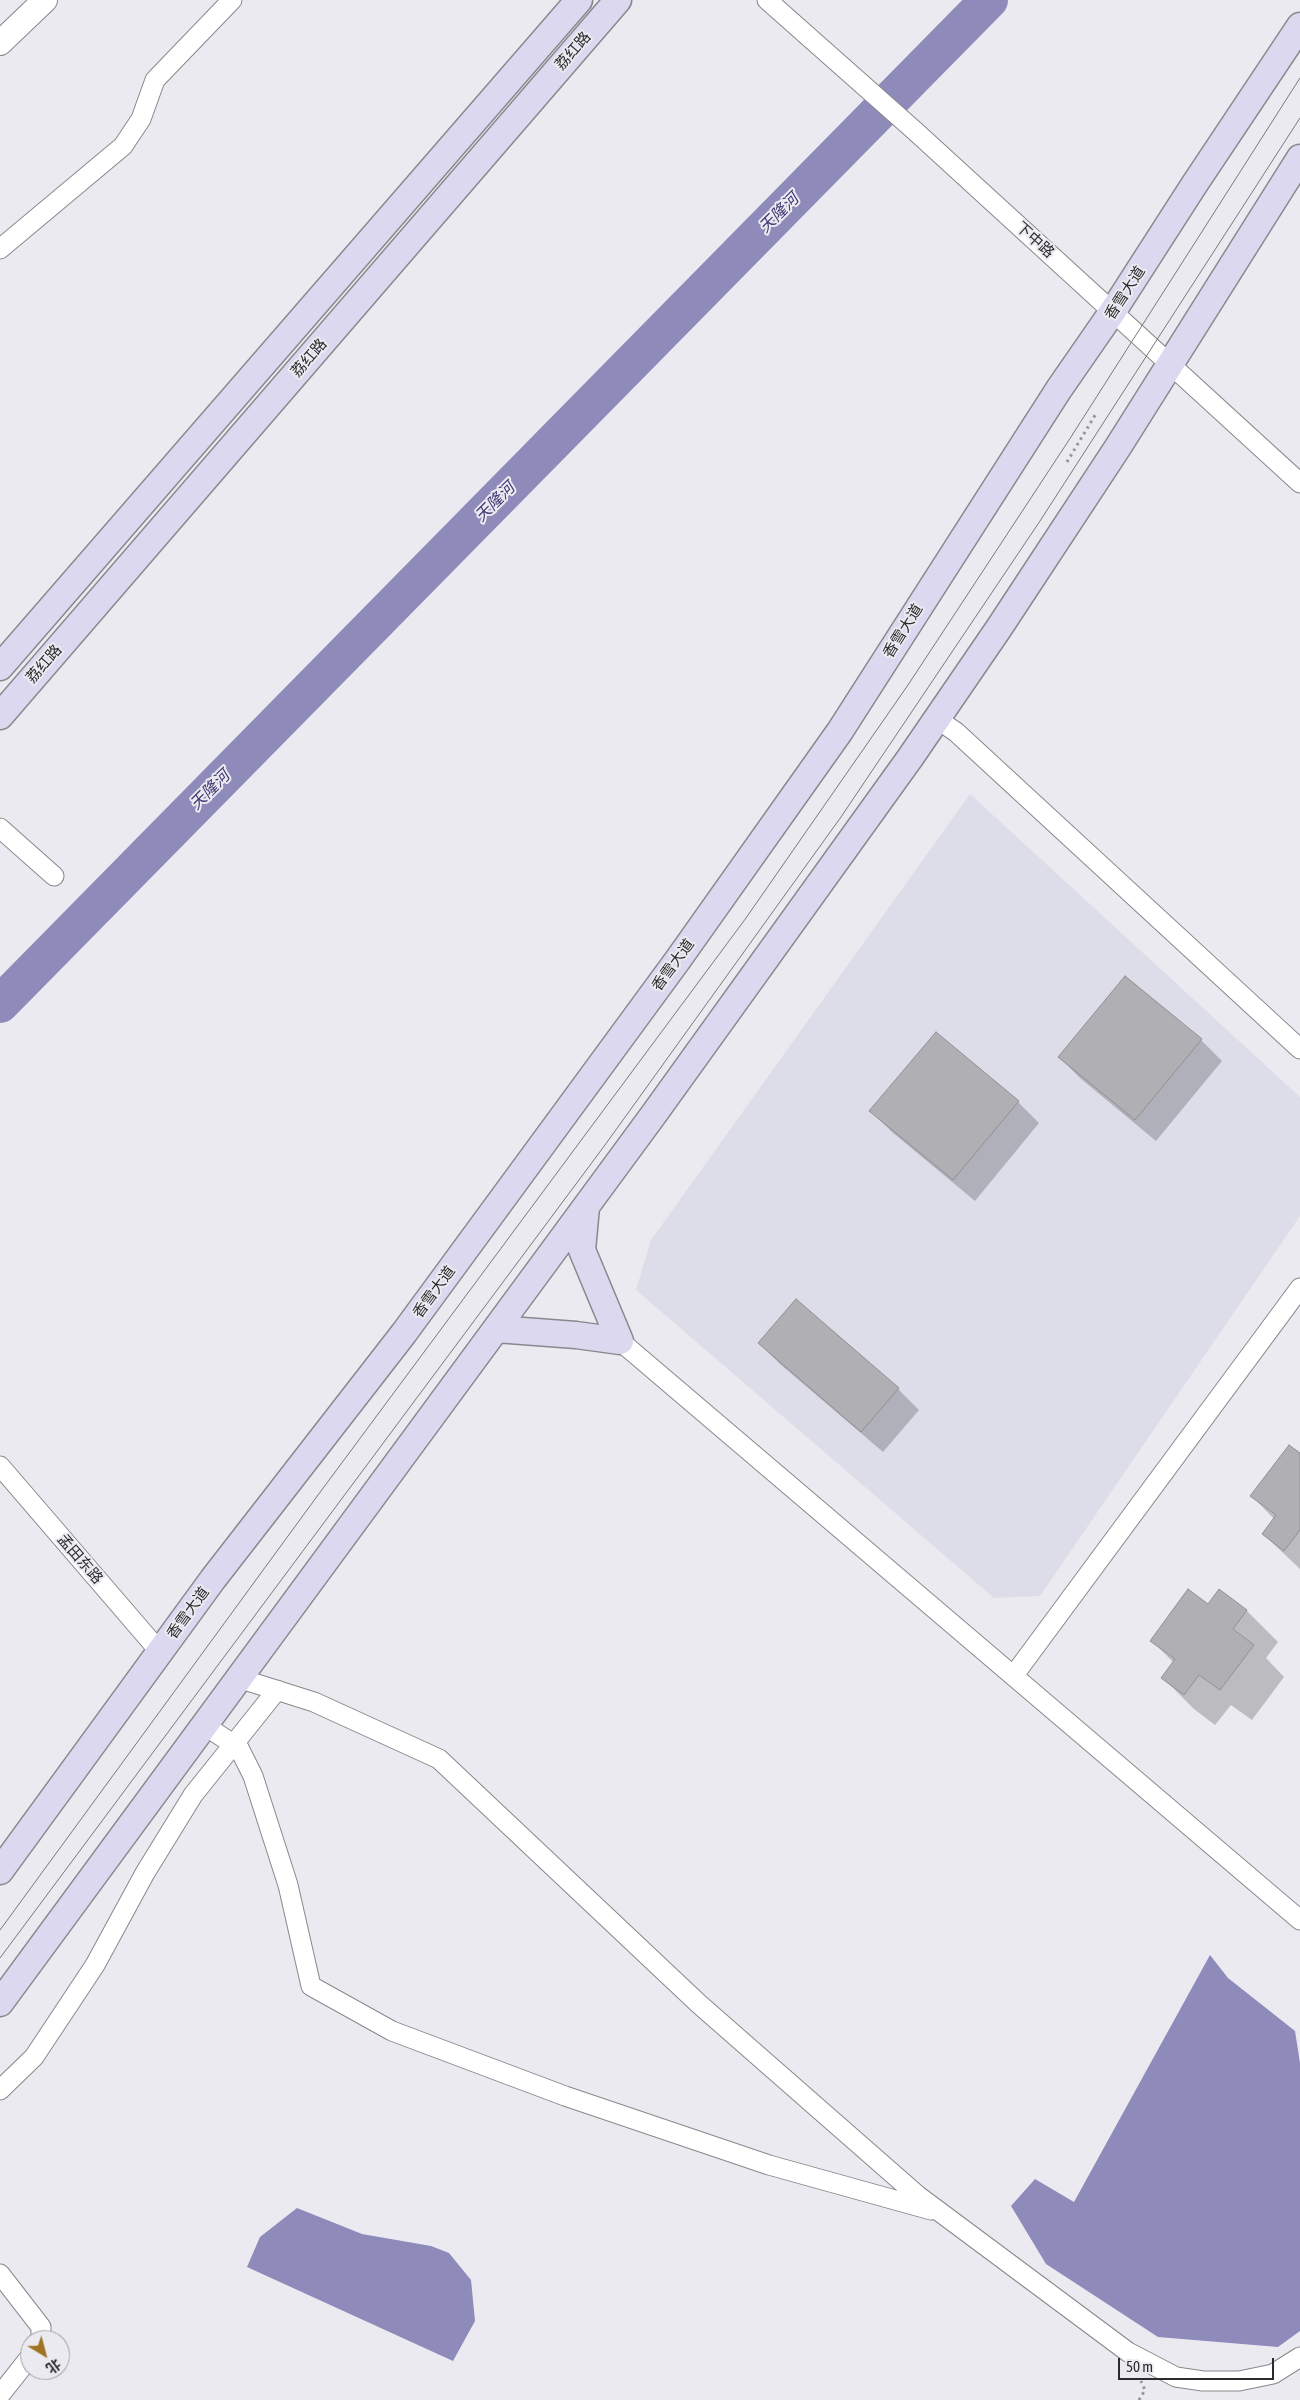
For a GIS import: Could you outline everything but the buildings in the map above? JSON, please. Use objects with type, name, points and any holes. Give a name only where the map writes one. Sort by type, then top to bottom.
[{"type":"main road","name":"荔红路","points":[[0,667],[579,0]]},
{"type":"main road","name":"荔红路","points":[[0,716],[618,0]]},
{"type":"main road","name":"香雪大道","points":[[0,1871],[299,1466],[404,1333],[722,898],[840,731],[1034,428],[1114,311],[1194,185],[1300,26]]},
{"type":"main road","points":[[0,2003],[586,1206],[803,908],[937,719],[999,628],[1300,158]]},
{"type":"main road","points":[[586,1206],[582,1250],[620,1342]]},
{"type":"main road","points":[[496,1329],[576,1335],[620,1342]]},
{"type":"street","points":[[0,43],[45,0]]},
{"type":"street","points":[[0,249],[123,146],[141,119],[155,80],[232,0]]},
{"type":"street","name":"下中路","points":[[767,0],[860,81],[1114,311],[1300,483]]},
{"type":"street","points":[[937,719],[956,732],[1300,1049]]},
{"type":"street","points":[[0,828],[54,876]]},
{"type":"street","points":[[1014,1675],[1300,1288]]},
{"type":"street","points":[[620,1342],[1300,1920]]},
{"type":"street","name":"孟田东路","points":[[0,1466],[160,1652]]},
{"type":"street","points":[[238,1678],[314,1702],[439,1759],[698,2004],[917,2195],[1128,2352],[1176,2378],[1203,2381],[1239,2380],[1274,2374],[1300,2357]]},
{"type":"street","points":[[0,2090],[34,2057],[95,1965],[145,1873],[193,1795],[277,1690]]},
{"type":"street","points":[[204,1725],[239,1748],[252,1776],[288,1885],[311,1986],[392,2031],[565,2096],[770,2165],[942,2214]]},
{"type":"street","points":[[0,2274],[41,2330]]},
{"type":"street","points":[[0,2395],[20,2370]]},
{"type":"path","points":[[1067,462],[1097,412]]},
{"type":"shaded area","points":[[970,794],[1300,1097],[1300,1216],[1040,1596],[994,1598],[636,1290],[651,1240]]},
{"type":"shaded area","points":[[1210,1955],[1228,1978],[1295,2031],[1300,2063],[1300,2331],[1278,2347],[1158,2337],[1046,2264],[1011,2206],[1035,2179],[1074,2202]]},
{"type":"shaded area","points":[[297,2208],[362,2234],[431,2246],[449,2253],[471,2280],[475,2321],[453,2361],[247,2267],[260,2237]]},
{"type":"waterway","name":"天隆河","points":[[0,1004],[989,0]]},
{"type":"tram line","points":[[0,1930],[318,1495],[746,918],[908,685],[1069,440],[1300,78]]},
{"type":"tram line","points":[[0,1958],[605,1145],[841,817],[1040,521],[1300,118]]}]
